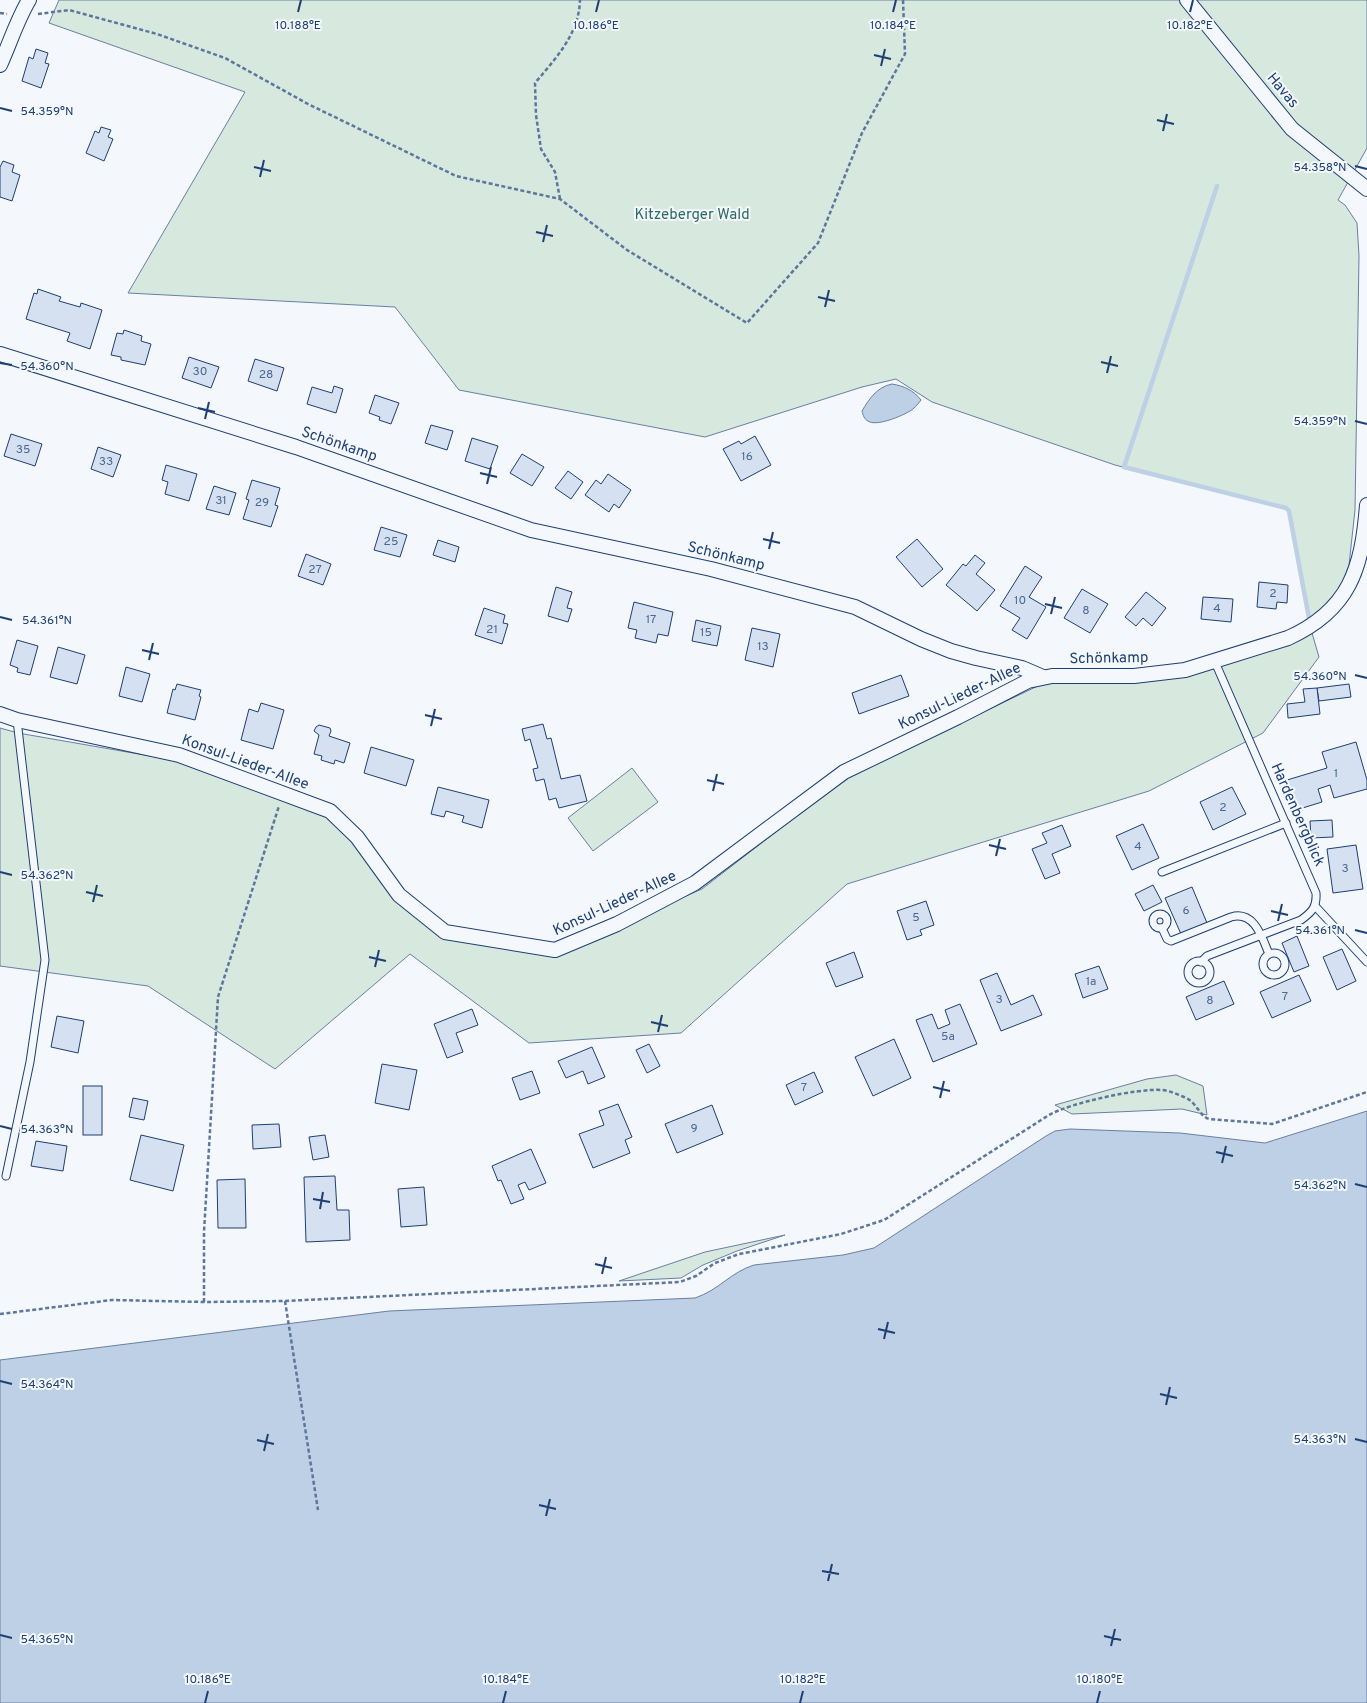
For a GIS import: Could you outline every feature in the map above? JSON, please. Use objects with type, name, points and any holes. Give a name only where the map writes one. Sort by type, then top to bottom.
[{"type":"street","points":[[0,65],[20,16],[29,0]]},
{"type":"street","name":"Havas","points":[[1187,0],[1292,129],[1367,189]]},
{"type":"street","name":"Schönkamp","points":[[0,354],[296,447],[531,530],[711,569],[855,607],[921,639],[951,651],[1022,668],[1043,677],[1161,674],[1215,662],[1288,638],[1318,622],[1329,613],[1352,583],[1366,525],[1367,505]]},
{"type":"street","name":"Konsul-Lieder-Allee","points":[[0,714],[17,720],[180,755],[330,811],[358,837],[399,895],[445,932],[555,950],[616,924],[695,883],[844,772],[1028,681],[1043,677]]},
{"type":"lane","name":"Hardenbergblick","points":[[1215,662],[1316,893],[1317,901],[1315,906]]},
{"type":"lane","points":[[6,1176],[30,1062],[45,960],[17,720]]},
{"type":"lane","points":[[1162,872],[1286,823]]},
{"type":"lane","points":[[1201,962],[1207,956],[1301,920],[1315,906],[1367,962]]},
{"type":"lane","points":[[1162,928],[1167,939],[1172,941],[1237,915],[1251,921],[1261,935],[1269,954]]},
{"type":"path","points":[[560,199],[555,172],[541,149],[536,114],[535,82],[566,46],[574,30],[580,0]]},
{"type":"path","points":[[20,16],[69,10],[157,34],[225,58],[308,104],[456,176],[560,199],[627,250],[747,323],[818,243],[862,133],[906,54],[903,0]]},
{"type":"path","points":[[204,1302],[204,1232],[218,997],[283,794]]},
{"type":"path","points":[[0,1314],[112,1300],[285,1301],[680,1282],[696,1276],[715,1263],[739,1254],[841,1234],[884,1220],[1049,1115],[1067,1107],[1113,1097],[1162,1090],[1174,1092],[1187,1098],[1196,1105],[1204,1117],[1209,1119],[1272,1124],[1367,1092]]},
{"type":"path","points":[[285,1301],[318,1510]]},
{"type":"green space","name":"Kitzeberger Wald","points":[[59,0],[1367,0],[1367,148],[1338,200],[1345,205],[1357,223],[1359,256],[1355,510],[1349,565],[1339,593],[1318,614],[1309,618],[1289,512],[1286,508],[1115,465],[932,402],[896,379],[862,387],[705,437],[459,390],[395,307],[128,293],[245,92],[49,23]]},
{"type":"green space","points":[[1312,633],[1319,657],[1263,733],[1149,791],[847,884],[681,1033],[529,1043],[410,954],[275,1069],[148,986],[0,966],[0,728],[18,733],[179,761],[327,816],[445,935],[555,953],[702,889],[847,777],[1044,683],[1151,679]]},
{"type":"green space","points":[[632,768],[658,802],[593,851],[568,818]]},
{"type":"green space","points":[[1176,1075],[1203,1086],[1207,1115],[1182,1109],[1072,1114],[1055,1105],[1147,1079]]},
{"type":"green space","points":[[785,1235],[703,1265],[681,1278],[619,1281],[705,1252]]},
{"type":"water","points":[[892,384],[908,389],[921,400],[911,410],[895,418],[877,423],[867,420],[862,411],[868,402],[882,388]]},
{"type":"water","points":[[1367,1111],[1367,1703],[0,1703],[0,1360],[389,1311],[695,1298],[703,1295],[738,1272],[754,1265],[843,1255],[874,1248],[1055,1131],[1070,1129],[1180,1133],[1265,1143]]},
{"type":"building","points":[[36,49],[48,53],[45,63],[49,64],[41,88],[22,81],[29,57],[33,59]]},
{"type":"building","points":[[101,127],[111,130],[108,137],[113,139],[104,161],[86,153],[95,131],[99,133]]},
{"type":"building","points":[[3,161],[14,165],[12,172],[20,175],[12,201],[0,197],[0,167]]},
{"type":"building","points":[[38,289],[61,297],[59,301],[80,307],[81,303],[102,310],[90,349],[67,341],[70,333],[26,319],[34,293],[37,294]]},
{"type":"building","points":[[124,330],[142,336],[141,341],[151,344],[145,365],[121,360],[121,357],[111,355],[117,333],[123,334]]},
{"type":"building","points":[[189,357],[219,367],[211,388],[182,378]]},
{"type":"building","points":[[255,359],[284,368],[277,391],[248,381]]},
{"type":"building","points":[[334,386],[343,389],[336,413],[307,404],[312,387],[332,393]]},
{"type":"building","points":[[375,395],[399,403],[391,424],[379,420],[380,417],[369,413]]},
{"type":"building","points":[[431,425],[453,431],[447,450],[425,443]]},
{"type":"building","points":[[11,434],[42,444],[35,466],[4,456]]},
{"type":"building","points":[[755,436],[771,465],[741,481],[723,449],[739,441],[741,444]]},
{"type":"building","points":[[472,438],[498,446],[490,469],[465,461]]},
{"type":"building","points":[[98,447],[121,455],[113,477],[91,469]]},
{"type":"building","points":[[522,454],[544,467],[532,486],[510,473]]},
{"type":"building","points":[[166,465],[197,474],[189,501],[165,494],[168,482],[162,480]]},
{"type":"building","points":[[568,471],[583,482],[571,499],[555,488]]},
{"type":"building","points":[[608,474],[631,490],[619,508],[614,504],[609,512],[585,495],[596,480],[601,484]]},
{"type":"building","points":[[252,480],[280,488],[275,505],[278,506],[271,527],[243,519],[249,500],[246,499]]},
{"type":"building","points":[[214,486],[236,493],[229,515],[206,509]]},
{"type":"building","points":[[381,527],[407,535],[400,557],[374,550]]},
{"type":"building","points":[[917,539],[943,569],[922,587],[896,557]]},
{"type":"building","points":[[438,540],[459,547],[455,562],[433,555]]},
{"type":"building","points":[[306,554],[331,564],[323,585],[298,576]]},
{"type":"building","points":[[975,555],[985,563],[976,574],[995,590],[977,611],[946,585],[963,564],[966,566]]},
{"type":"building","points":[[1025,566],[1042,577],[1029,597],[1046,607],[1027,639],[1012,630],[1020,618],[1000,606]]},
{"type":"building","points":[[1259,582],[1288,585],[1287,603],[1277,602],[1276,609],[1257,607]]},
{"type":"building","points":[[556,587],[572,592],[567,608],[572,609],[568,622],[548,616]]},
{"type":"building","points":[[1082,589],[1108,604],[1090,633],[1064,618]]},
{"type":"building","points":[[1146,592],[1166,608],[1152,626],[1143,618],[1136,626],[1125,617]]},
{"type":"building","points":[[1203,597],[1233,599],[1231,622],[1201,619]]},
{"type":"building","points":[[634,602],[673,612],[668,636],[658,634],[656,643],[635,638],[637,630],[628,628]]},
{"type":"building","points":[[484,608],[505,615],[503,623],[508,624],[502,644],[475,635]]},
{"type":"building","points":[[696,620],[721,626],[717,646],[692,641]]},
{"type":"building","points":[[752,628],[780,634],[773,667],[745,660]]},
{"type":"building","points":[[17,640],[38,646],[30,675],[17,672],[18,668],[10,665]]},
{"type":"building","points":[[58,647],[85,655],[77,684],[50,677]]},
{"type":"building","points":[[126,667],[150,674],[142,702],[119,696]]},
{"type":"building","points":[[901,675],[909,696],[859,714],[852,693]]},
{"type":"building","points":[[177,684],[201,690],[195,720],[167,713],[173,689],[175,690]]},
{"type":"building","points":[[1349,684],[1351,697],[1319,701],[1317,688]]},
{"type":"building","points":[[1317,688],[1320,714],[1288,718],[1287,704],[1305,702],[1303,689]]},
{"type":"building","points":[[261,703],[284,710],[273,749],[241,740],[249,709],[258,712]]},
{"type":"building","points":[[543,724],[547,739],[551,738],[561,779],[580,775],[587,801],[559,808],[556,798],[549,800],[544,779],[536,781],[533,769],[538,768],[530,739],[525,741],[522,729]]},
{"type":"building","points":[[319,725],[330,728],[329,736],[350,743],[344,763],[335,760],[334,764],[321,760],[322,756],[314,754],[319,735],[314,731]]},
{"type":"building","points":[[1356,742],[1367,780],[1367,789],[1334,798],[1330,785],[1318,789],[1322,802],[1296,810],[1287,780],[1327,768],[1322,752]]},
{"type":"building","points":[[371,747],[414,760],[406,786],[364,773]]},
{"type":"building","points":[[438,787],[489,800],[482,828],[462,822],[464,816],[446,811],[444,817],[431,814]]},
{"type":"building","points":[[1232,787],[1246,814],[1213,830],[1200,802]]},
{"type":"building","points":[[1332,820],[1333,837],[1311,838],[1310,821]]},
{"type":"building","points":[[1143,824],[1159,858],[1132,870],[1116,836]]},
{"type":"building","points":[[1062,825],[1071,846],[1052,854],[1060,873],[1045,879],[1032,849],[1047,843],[1042,833]]},
{"type":"building","points":[[1356,845],[1363,889],[1333,893],[1327,849]]},
{"type":"building","points":[[1153,885],[1162,902],[1144,911],[1135,894]]},
{"type":"building","points":[[1192,887],[1207,923],[1181,934],[1165,898]]},
{"type":"building","points":[[926,901],[934,925],[920,930],[922,935],[907,940],[897,911]]},
{"type":"building","points":[[1297,936],[1309,966],[1294,972],[1282,943]]},
{"type":"building","points":[[1342,949],[1356,981],[1337,990],[1323,957]]},
{"type":"building","points":[[854,952],[863,977],[836,987],[826,963]]},
{"type":"building","points":[[1099,966],[1108,989],[1083,998],[1075,974]]},
{"type":"building","points":[[997,973],[1011,1005],[1033,995],[1042,1015],[1001,1031],[980,980]]},
{"type":"building","points":[[1299,975],[1311,1001],[1272,1018],[1260,992]]},
{"type":"building","points":[[1224,981],[1234,1004],[1196,1020],[1186,997]]},
{"type":"building","points":[[960,1004],[977,1044],[933,1062],[916,1020],[932,1014],[938,1029],[950,1024],[945,1010]]},
{"type":"building","points":[[472,1009],[478,1025],[456,1033],[463,1052],[447,1058],[434,1024]]},
{"type":"building","points":[[57,1016],[84,1021],[78,1053],[51,1047]]},
{"type":"building","points":[[894,1039],[911,1078],[873,1096],[855,1057]]},
{"type":"building","points":[[649,1044],[660,1066],[647,1073],[636,1050]]},
{"type":"building","points":[[592,1047],[605,1077],[588,1084],[583,1071],[566,1078],[558,1061]]},
{"type":"building","points":[[382,1064],[417,1070],[409,1110],[375,1103]]},
{"type":"building","points":[[532,1071],[540,1093],[520,1100],[512,1078]]},
{"type":"building","points":[[814,1072],[823,1092],[795,1105],[786,1085]]},
{"type":"building","points":[[83,1086],[102,1086],[102,1135],[83,1135]]},
{"type":"building","points":[[133,1098],[148,1101],[144,1120],[129,1117]]},
{"type":"building","points":[[618,1104],[632,1137],[625,1140],[630,1153],[593,1168],[579,1134],[604,1125],[599,1111]]},
{"type":"building","points":[[712,1105],[723,1134],[677,1153],[665,1124]]},
{"type":"building","points":[[279,1124],[281,1147],[253,1149],[252,1125]]},
{"type":"building","points":[[141,1135],[184,1145],[173,1191],[130,1180]]},
{"type":"building","points":[[325,1135],[329,1157],[313,1160],[309,1137]]},
{"type":"building","points":[[36,1141],[67,1146],[63,1171],[31,1166]]},
{"type":"building","points":[[531,1149],[546,1183],[529,1190],[525,1182],[518,1185],[524,1199],[511,1204],[501,1180],[498,1181],[492,1166]]},
{"type":"building","points":[[335,1176],[337,1210],[349,1210],[350,1240],[306,1242],[304,1177]]},
{"type":"building","points":[[245,1179],[246,1228],[218,1228],[217,1180]]},
{"type":"building","points":[[424,1187],[427,1225],[401,1227],[398,1189]]},
{"type":"waterway","points":[[1217,186],[1124,467],[1286,508],[1289,511],[1309,618]]}]
